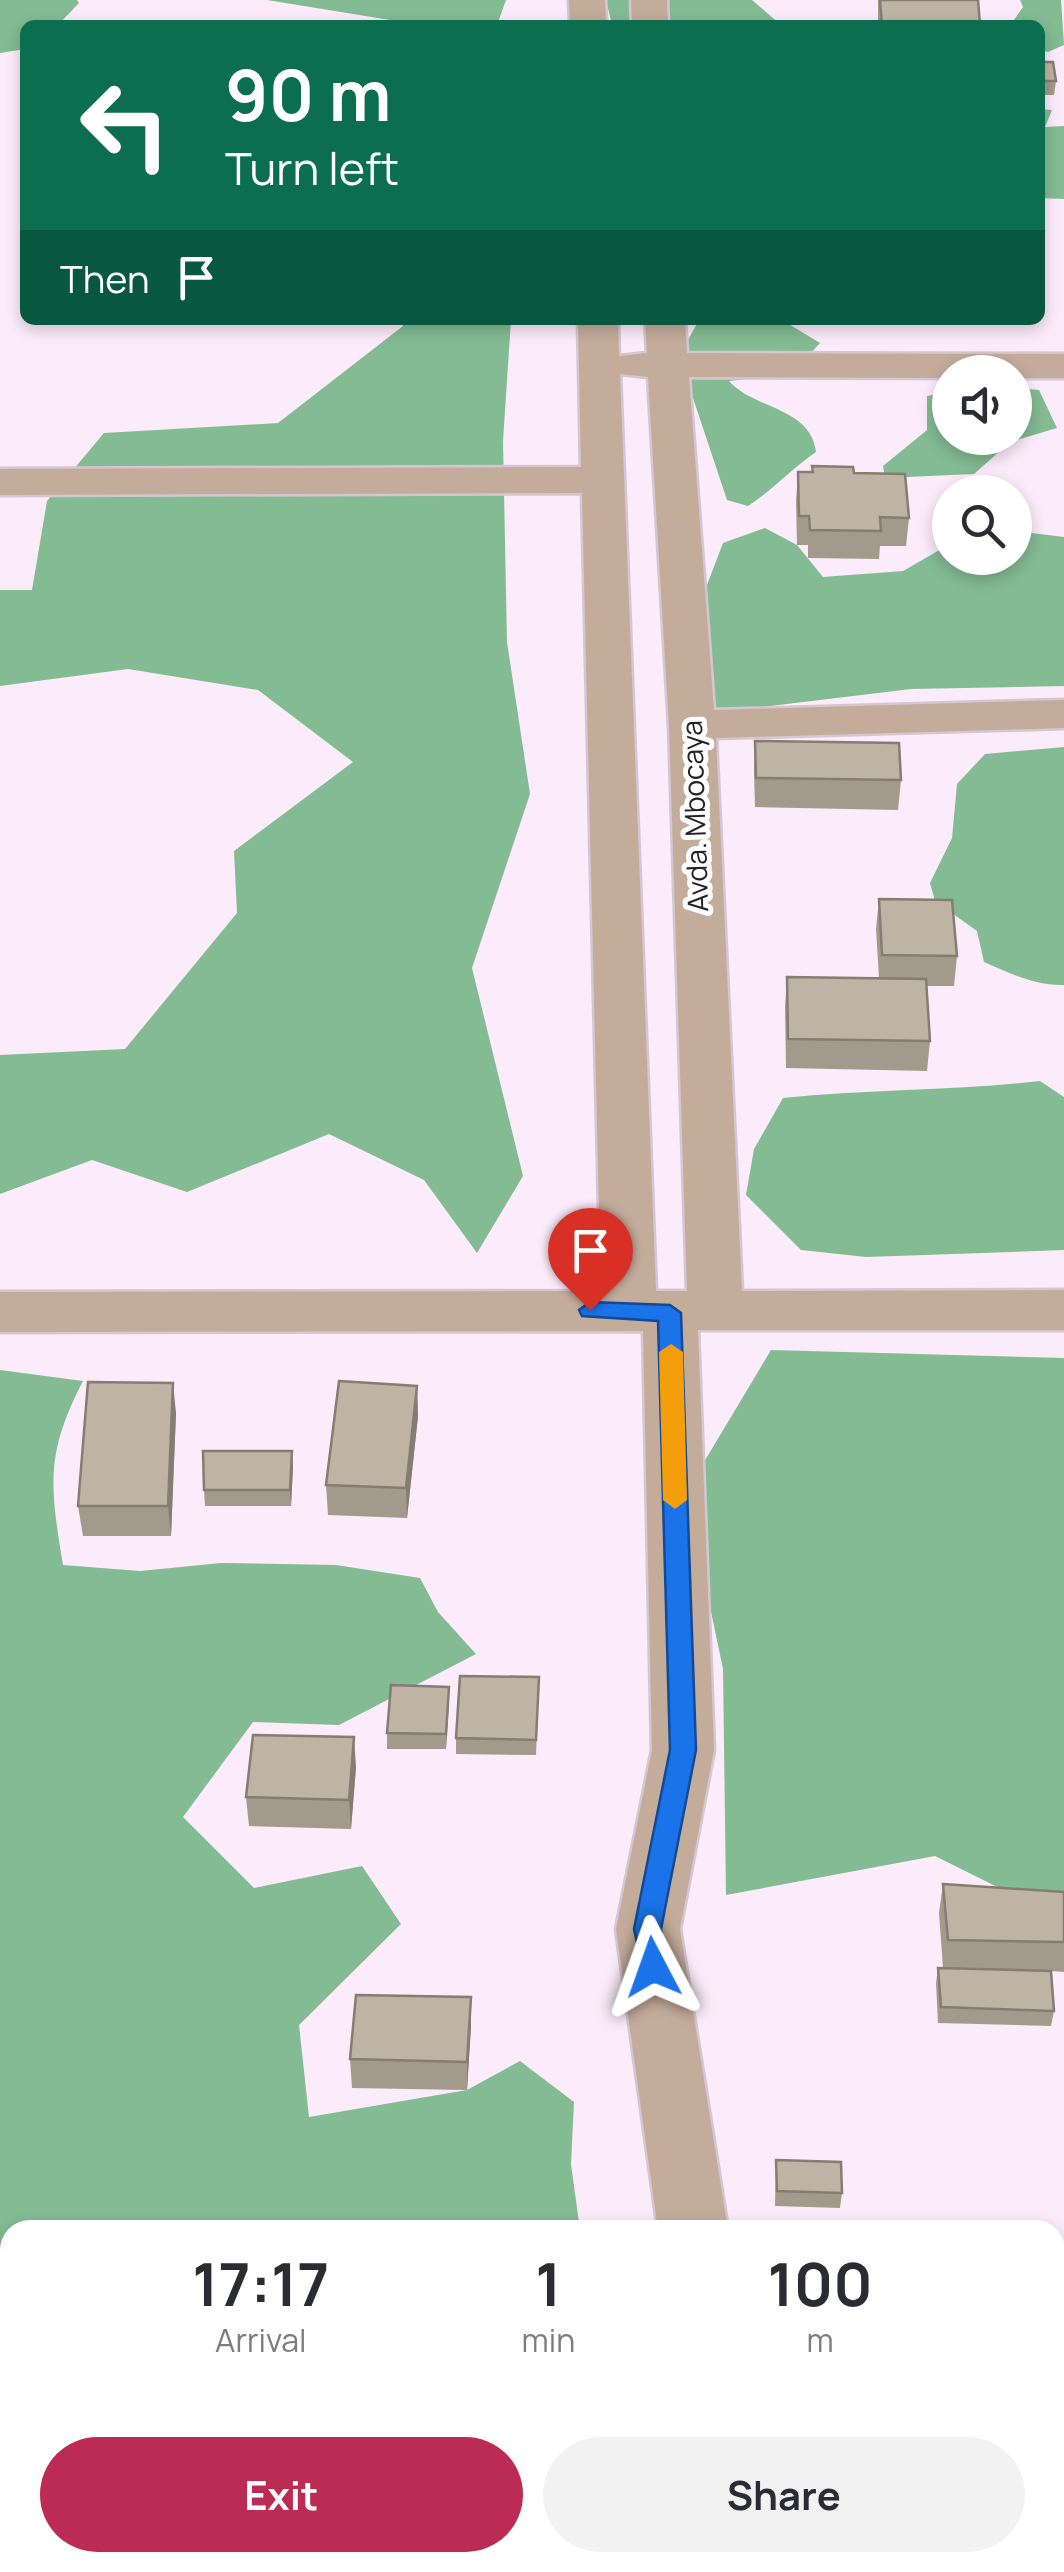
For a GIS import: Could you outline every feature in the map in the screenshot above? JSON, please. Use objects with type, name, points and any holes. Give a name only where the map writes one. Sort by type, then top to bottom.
[{"type":"street","points":[[692,2220],[648,1929],[683,1750],[671,1312],[603,480],[599,343],[666,342],[1064,366]]},
{"type":"street","name":"Avda. Mbocaya","points":[[666,342],[692,724],[671,1312]]},
{"type":"street","points":[[0,482],[603,480]]},
{"type":"street","points":[[692,724],[1064,714]]},
{"type":"street","points":[[0,1312],[1064,1310]]},
{"type":"green space","points":[[0,0],[79,3],[63,20],[20,20],[20,50],[0,53]]},
{"type":"green space","points":[[267,0],[506,0],[499,20],[390,20]]},
{"type":"green space","points":[[606,0],[752,0],[775,20],[611,20]]},
{"type":"green space","points":[[1020,0],[1061,0],[1064,45],[1045,51],[1045,20],[1014,20],[1023,7]]},
{"type":"green space","points":[[1064,126],[1064,199],[1045,198],[1045,127]]},
{"type":"green space","points":[[511,325],[503,441],[507,642],[530,794],[472,968],[523,1176],[477,1253],[424,1180],[329,1134],[187,1192],[92,1160],[0,1194],[0,1055],[125,1049],[237,913],[234,851],[353,762],[258,690],[128,669],[0,686],[0,590],[32,590],[47,501],[104,433],[278,423],[403,326]]},
{"type":"green space","points":[[696,325],[790,325],[820,343],[792,374],[729,381],[752,398],[793,417],[812,437],[816,452],[748,506],[727,500],[679,356]]},
{"type":"green space","points":[[1032,389],[1039,390],[1057,428],[1032,435]]},
{"type":"green space","points":[[932,395],[932,455],[995,455],[974,474],[885,478],[883,466],[927,430],[927,396]]},
{"type":"green space","points":[[765,528],[797,545],[823,577],[903,571],[932,554],[932,575],[1032,575],[1032,533],[1064,537],[1064,686],[911,689],[720,712],[691,688],[689,632],[723,543]]},
{"type":"green space","points":[[1064,747],[1064,985],[1054,985],[984,962],[977,931],[935,901],[930,883],[952,838],[957,784],[985,754]]},
{"type":"green space","points":[[1040,1081],[1064,1097],[1064,1250],[866,1257],[801,1250],[746,1195],[754,1149],[783,1098]]},
{"type":"green space","points":[[771,1350],[1064,1358],[1064,1920],[935,1856],[726,1895],[723,1669],[686,1492]]},
{"type":"green space","points":[[0,1370],[83,1381],[62,1429],[54,1471],[55,1513],[63,1565],[140,1571],[221,1563],[336,1565],[420,1578],[438,1612],[476,1654],[339,1725],[253,1722],[183,1817],[254,1888],[362,1866],[401,1924],[299,2025],[309,2117],[467,2090],[520,2061],[574,2102],[571,2164],[579,2220],[0,2220]]},
{"type":"building","points":[[880,0],[978,0],[980,20],[882,20]]},
{"type":"building","points":[[1045,62],[1053,62],[1056,81],[1045,81]]},
{"type":"building","points":[[812,466],[853,467],[854,473],[905,474],[909,518],[880,517],[881,531],[810,530],[809,516],[799,516],[798,472],[813,472]]},
{"type":"building","points":[[755,741],[899,743],[901,780],[756,778]]},
{"type":"building","points":[[879,899],[952,900],[957,956],[882,955]]},
{"type":"building","points":[[787,977],[926,979],[930,1041],[788,1039]]},
{"type":"building","points":[[339,1381],[417,1386],[406,1488],[326,1485]]},
{"type":"building","points":[[88,1382],[173,1383],[168,1506],[78,1506]]},
{"type":"building","points":[[203,1451],[292,1451],[290,1490],[204,1490]]},
{"type":"building","points":[[460,1676],[539,1677],[536,1740],[456,1738]]},
{"type":"building","points":[[391,1685],[449,1687],[446,1734],[387,1733]]},
{"type":"building","points":[[253,1735],[354,1737],[349,1800],[246,1797]]},
{"type":"building","points":[[943,1884],[1064,1892],[1064,1942],[948,1940]]},
{"type":"building","points":[[938,1968],[1051,1971],[1054,2011],[941,2007]]},
{"type":"building","points":[[356,1995],[471,1997],[467,2062],[350,2059]]},
{"type":"building","points":[[776,2160],[841,2162],[842,2193],[777,2191]]},
{"type":"slow traffic","points":[[671,1352],[675,1500]]},
{"type":"route","points":[[590,1310],[670,1313],[683,1750],[648,1929],[653,1967]]}]
